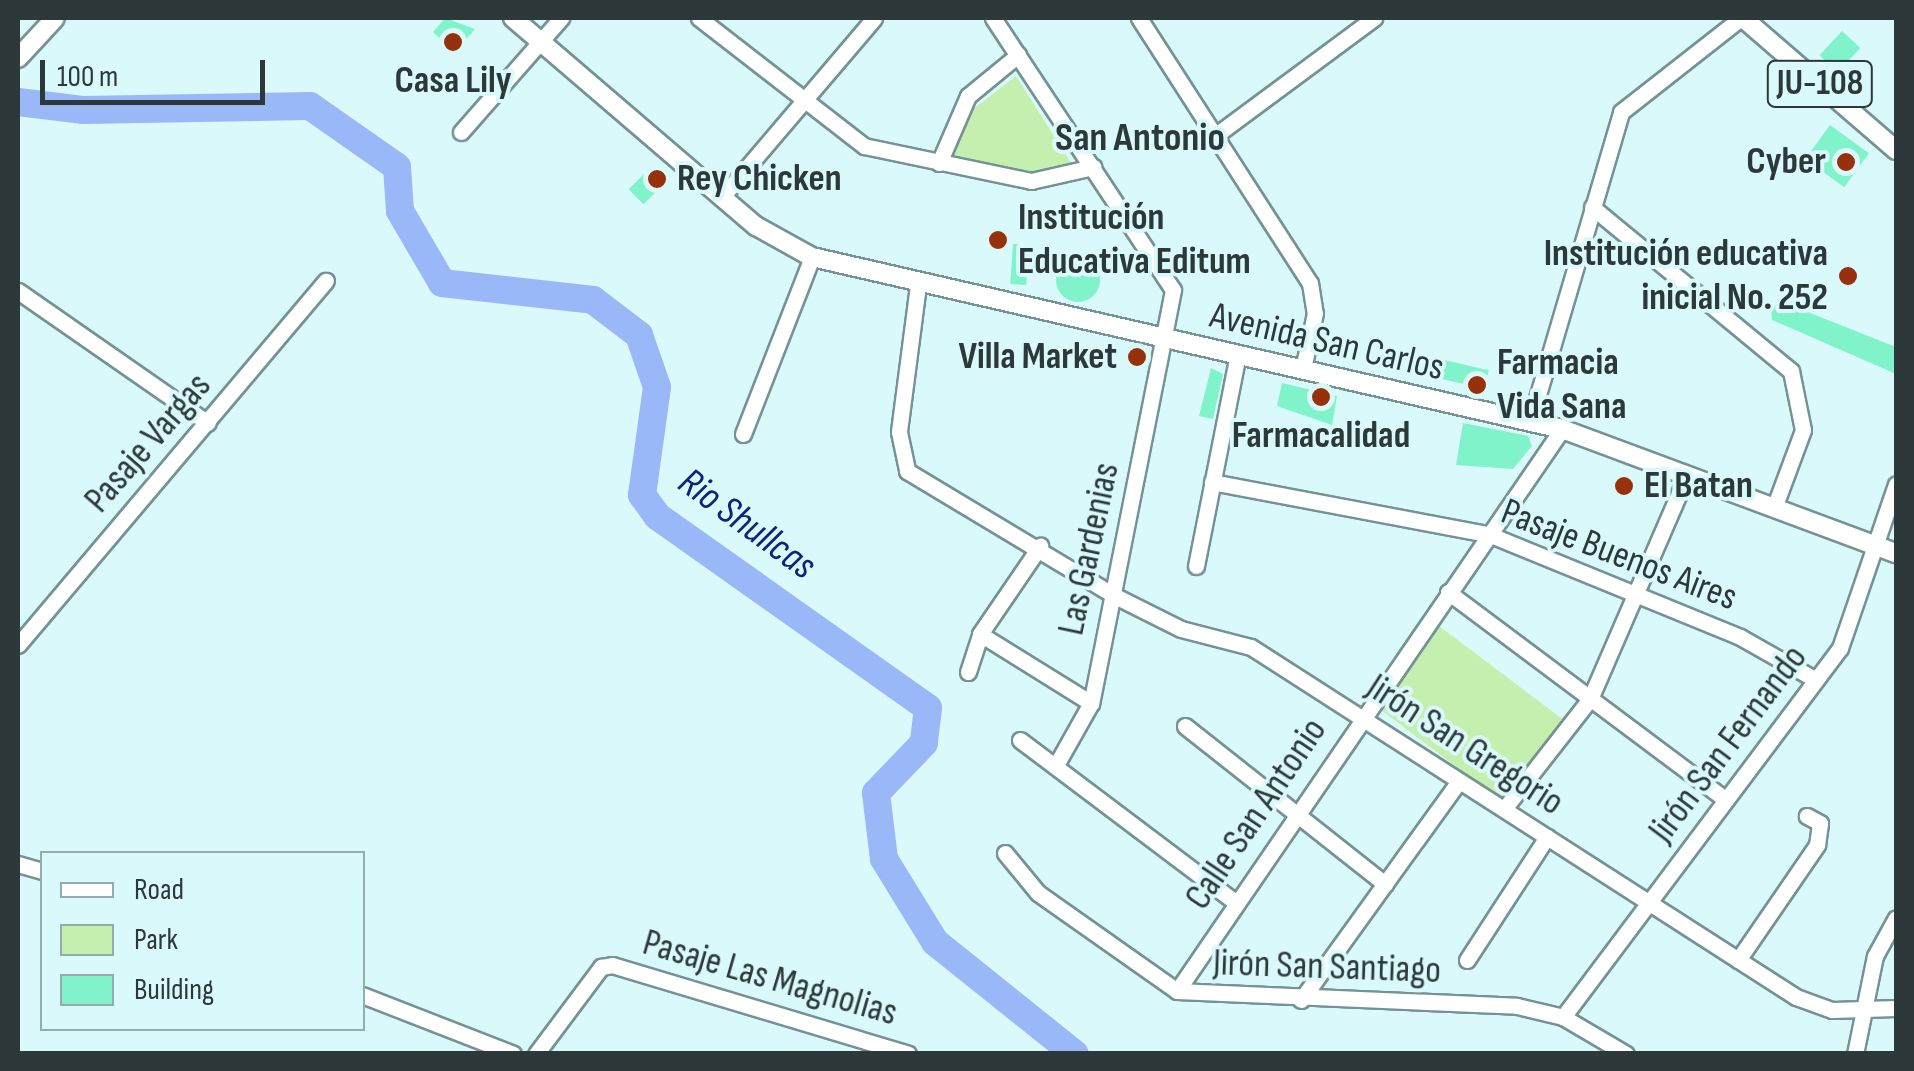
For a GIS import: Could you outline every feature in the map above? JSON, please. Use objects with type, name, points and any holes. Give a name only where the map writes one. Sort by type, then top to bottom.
[{"type":"main road","points":[[22,49],[55,18]]},
{"type":"main road","name":"Avenida San Carlos","points":[[514,18],[721,198],[812,257],[918,285],[1562,429],[1888,550]]},
{"type":"main road","name":"JU-108","points":[[1742,18],[1896,150]]},
{"type":"street","points":[[461,132],[561,18]]},
{"type":"street","points":[[721,198],[874,18]]},
{"type":"street","name":"Las Gardenias","points":[[992,18],[1173,290],[1091,703],[1056,765]]},
{"type":"street","points":[[1139,18],[1310,283],[1314,312],[1302,369]]},
{"type":"street","points":[[1216,136],[1374,18]]},
{"type":"street","points":[[1530,422],[1626,105],[1742,18]]},
{"type":"street","points":[[710,21],[800,104],[864,146],[1040,181],[1094,167]]},
{"type":"street","points":[[939,163],[968,96],[1018,55]]},
{"type":"street","points":[[1592,207],[1791,370],[1804,430],[1774,508]]},
{"type":"street","points":[[743,434],[812,257]]},
{"type":"street","name":"Pasaje Vargas","points":[[21,633],[208,423],[326,281]]},
{"type":"street","name":"Jirón San Gregorio","points":[[918,285],[898,446],[907,471],[999,520],[1113,595],[1180,629],[1251,647],[1796,998],[1864,1011],[1896,1008]]},
{"type":"street","points":[[18,291],[208,423]]},
{"type":"street","points":[[1196,566],[1238,354]]},
{"type":"street","name":"Calle San Antonio","points":[[1177,991],[1360,717],[1562,429]]},
{"type":"street","points":[[1504,809],[1590,698],[1686,476]]},
{"type":"street","name":"Pasaje Buenos Aires","points":[[1212,482],[1488,534],[1636,591],[1816,680]]},
{"type":"street","name":"Jirón San Fernando","points":[[1563,1017],[1846,635],[1888,550],[1896,484]]},
{"type":"street","points":[[968,672],[980,634],[1040,546]]},
{"type":"street","points":[[1448,592],[1726,800]]},
{"type":"street","points":[[980,634],[1091,703]]},
{"type":"street","points":[[1185,726],[1385,884]]},
{"type":"street","points":[[1020,740],[1236,903]]},
{"type":"street","points":[[1300,1000],[1460,781]]},
{"type":"street","points":[[1738,960],[1816,845],[1820,823],[1808,816]]},
{"type":"street","points":[[1466,960],[1547,837]]},
{"type":"street","name":"Jirón San Santiago","points":[[1005,852],[1038,893],[1177,991],[1300,1000],[1518,1006],[1563,1017],[1626,1054]]},
{"type":"street","points":[[1854,1054],[1875,956],[1896,918]]},
{"type":"street","name":"Pasaje Las Magnolias","points":[[536,1054],[601,967],[612,966],[908,1054]]},
{"type":"street","points":[[365,997],[513,1054]]},
{"type":"green space","points":[[1016,76],[1078,174],[1013,172],[949,154],[968,113]]},
{"type":"green space","points":[[1439,626],[1564,720],[1502,801],[1378,707]]},
{"type":"building","name":"Casa Lily","points":[[445,18],[475,29],[455,52],[433,32]]},
{"type":"building","points":[[1842,31],[1860,48],[1838,72],[1819,55]]},
{"type":"building","points":[[1830,125],[1869,153],[1844,187],[1805,159]]},
{"type":"building","points":[[652,166],[667,181],[644,204],[629,189]]},
{"type":"building","points":[[1013,244],[1029,245],[1026,285],[1010,284]]},
{"type":"building","points":[[1078,258],[1093,265],[1100,280],[1093,295],[1078,302],[1063,295],[1056,280],[1063,265]]},
{"type":"building","points":[[1790,305],[1896,347],[1896,374],[1772,320],[1771,306]]},
{"type":"building","points":[[1440,359],[1489,370],[1484,389],[1436,378]]},
{"type":"building","points":[[1211,368],[1223,374],[1213,419],[1199,416]]},
{"type":"building","points":[[1282,383],[1337,396],[1332,425],[1277,406]]},
{"type":"building","points":[[1463,423],[1528,436],[1532,446],[1513,469],[1456,465]]},
{"type":"waterway","name":"Rio Shullcas","points":[[18,102],[83,110],[310,106],[397,167],[400,211],[442,283],[593,300],[639,335],[657,387],[642,495],[657,516],[928,708],[924,743],[876,793],[884,859],[935,942],[1075,1054]]},
{"type":"place","name":"Casa Lily","points":[[453,42]]},
{"type":"place","name":"Cyber","points":[[1846,162]]},
{"type":"place","name":"Rey Chicken","points":[[657,179]]},
{"type":"place","name":"Institución Educativa Editum","points":[[998,240]]},
{"type":"place","name":"Institución educativa inicial No. 252","points":[[1848,276]]},
{"type":"place","name":"Villa Market","points":[[1137,357]]},
{"type":"place","name":"Farmacia Vida Sana","points":[[1477,385]]},
{"type":"place","name":"Farmacalidad","points":[[1321,397]]},
{"type":"place","name":"El Batan","points":[[1624,486]]},
{"type":"district","name":"San Antonio","points":[[1140,138]]}]
